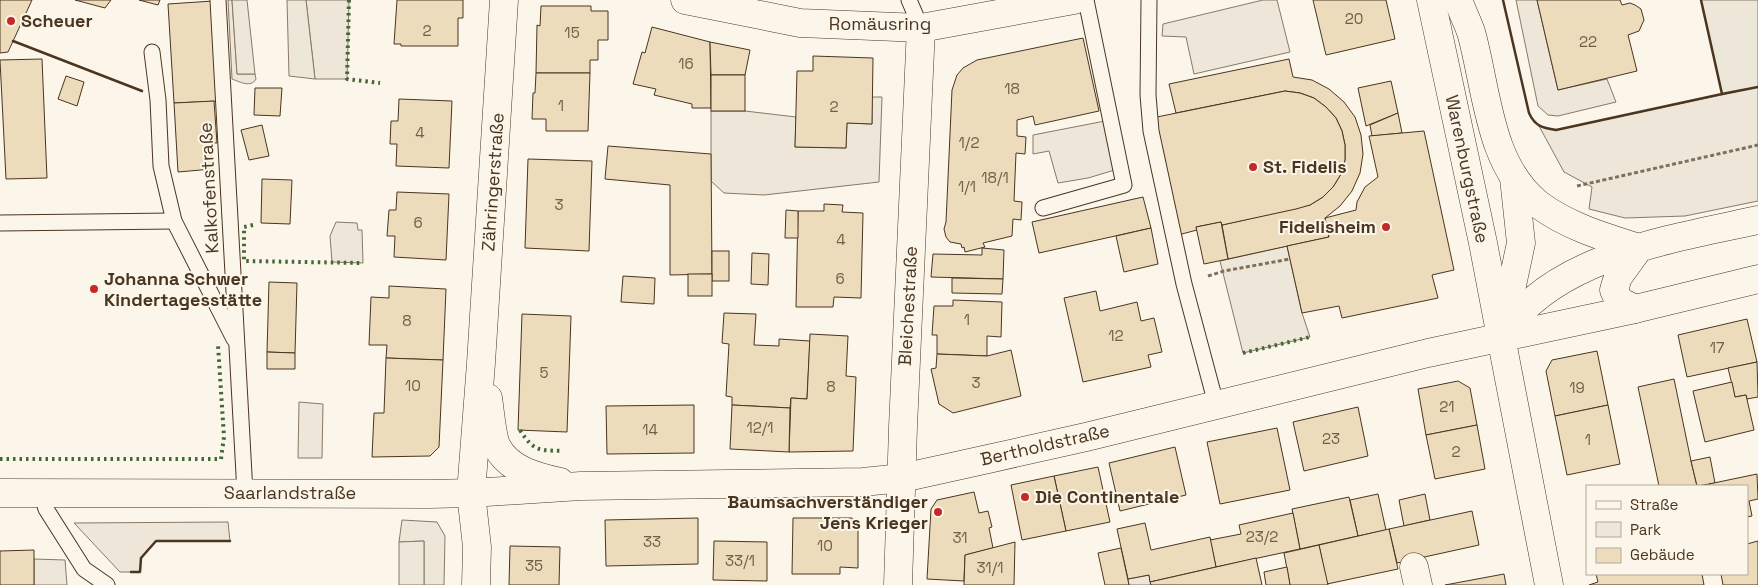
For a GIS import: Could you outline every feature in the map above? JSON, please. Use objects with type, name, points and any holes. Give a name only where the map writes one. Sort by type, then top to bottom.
[{"type":"main road","name":"Zähringerstraße","points":[[476,585],[477,547],[471,493],[504,0]]},
{"type":"main road","name":"Romäusring","points":[[685,0],[800,23],[921,28],[1074,0]]},
{"type":"main road","name":"Warenburgstraße","points":[[1431,0],[1483,243],[1548,585]]},
{"type":"main road","name":"Warenburgstraße","points":[[1458,0],[1470,32],[1502,156],[1514,178],[1537,203],[1563,220],[1609,239],[1639,248]]},
{"type":"main road","name":"Bleichestraße","points":[[898,585],[903,417],[921,28]]},
{"type":"main road","name":"Warenburgstraße","points":[[1501,338],[1521,243],[1514,178]]},
{"type":"main road","points":[[1501,338],[1526,305],[1558,281],[1577,271],[1639,248],[1758,220]]},
{"type":"main road","points":[[1635,309],[1619,301],[1614,290],[1618,277],[1639,248]]},
{"type":"main road","name":"Bertholdstraße","points":[[580,486],[863,482],[902,478],[1086,437],[1428,353],[1757,283]]},
{"type":"main road","name":"Zähringerstraße","points":[[481,363],[496,446],[507,461],[534,476],[580,486]]},
{"type":"main road","name":"Saarlandstraße","points":[[0,493],[471,493],[580,486]]},
{"type":"lane","name":"Kalkofenstraße","points":[[218,0],[245,493]]},
{"type":"lane","points":[[909,0],[921,28]]},
{"type":"lane","points":[[1043,208],[1124,184],[1086,0]]},
{"type":"lane","points":[[1149,0],[1148,95],[1151,131],[1184,284],[1216,404]]},
{"type":"lane","points":[[152,52],[158,100],[161,166],[174,221],[236,343]]},
{"type":"lane","points":[[0,223],[174,221]]},
{"type":"lane","points":[[41,493],[46,509],[84,569],[107,585]]},
{"type":"path","points":[[1577,186],[1758,145]]},
{"type":"path","points":[[1184,284],[1224,271],[1290,259]]},
{"type":"green space","points":[[228,0],[232,0],[237,74],[255,74],[256,79],[254,82],[248,84],[232,79]]},
{"type":"green space","points":[[306,0],[349,0],[347,79],[315,79]]},
{"type":"green space","points":[[1263,0],[1277,0],[1290,52],[1194,74],[1186,37],[1162,36],[1163,24]]},
{"type":"green space","points":[[1516,0],[1537,0],[1558,90],[1607,79],[1616,102],[1558,116],[1548,115],[1538,106]]},
{"type":"green space","points":[[1758,87],[1758,201],[1685,216],[1625,218],[1589,209],[1592,187],[1564,172],[1539,126],[1556,130]]},
{"type":"green space","points":[[872,97],[882,97],[879,182],[764,195],[724,193],[711,181],[711,111],[745,111],[796,117],[795,147],[846,148],[847,123],[872,124]]},
{"type":"green space","points":[[1105,121],[1118,169],[1088,178],[1058,183],[1049,151],[1033,154],[1033,135]]},
{"type":"green space","points":[[336,222],[357,223],[358,230],[362,230],[363,263],[332,262],[330,236]]},
{"type":"green space","points":[[299,402],[323,404],[322,458],[298,458]]},
{"type":"green space","points":[[402,520],[437,522],[445,536],[444,585],[424,585],[424,541],[399,542]]},
{"type":"green space","points":[[228,522],[230,541],[156,541],[141,558],[140,572],[120,572],[74,523]]},
{"type":"green space","points":[[34,559],[65,560],[67,585],[34,585]]},
{"type":"green space","points":[[1149,575],[1151,585],[1129,585],[1128,579]]},
{"type":"shaded area","points":[[232,0],[247,0],[255,74],[237,74]]},
{"type":"shaded area","points":[[287,0],[306,0],[315,79],[289,76]]},
{"type":"shaded area","points":[[1701,0],[1758,0],[1758,87],[1722,94]]},
{"type":"shaded area","points":[[1287,246],[1302,313],[1310,337],[1243,353],[1220,261]]},
{"type":"shaded area","points":[[424,541],[424,585],[399,585],[399,542]]},
{"type":"building","name":"Scheuer","points":[[0,0],[32,0],[8,52],[0,53]]},
{"type":"building","name":"Scheuer","points":[[75,0],[111,0],[105,8]]},
{"type":"building","points":[[139,0],[160,0],[158,5]]},
{"type":"building","points":[[397,0],[463,0],[463,18],[458,18],[458,46],[401,46],[401,44],[394,44]]},
{"type":"building","points":[[1313,0],[1386,0],[1395,39],[1326,55]]},
{"type":"building","points":[[1537,0],[1620,0],[1622,5],[1630,3],[1641,9],[1644,20],[1639,31],[1628,35],[1637,71],[1558,90]]},
{"type":"building","points":[[213,1],[219,101],[174,103],[168,4]]},
{"type":"building","points":[[541,6],[591,6],[591,11],[608,11],[608,40],[598,40],[598,60],[590,60],[590,73],[536,73],[537,25],[540,26]]},
{"type":"building","points":[[652,27],[710,42],[711,108],[692,108],[692,104],[654,95],[656,89],[633,84],[642,52],[645,53]]},
{"type":"building","points":[[1083,38],[1099,111],[1035,125],[1033,116],[1017,120],[1017,136],[1026,137],[1025,154],[1016,153],[1014,201],[1022,202],[1021,220],[1013,219],[1012,236],[983,243],[985,247],[965,252],[961,244],[950,242],[946,237],[944,229],[946,222],[952,90],[957,75],[963,68],[977,60]]},
{"type":"building","points":[[710,42],[750,50],[745,75],[711,75]]},
{"type":"building","points":[[813,56],[873,58],[872,124],[847,123],[846,148],[795,147],[797,71],[813,71]]},
{"type":"building","points":[[42,59],[47,178],[6,179],[0,60]]},
{"type":"building","points":[[1289,59],[1293,77],[1312,80],[1329,89],[1344,102],[1355,117],[1361,135],[1363,154],[1360,173],[1352,191],[1340,206],[1325,218],[1329,237],[1228,259],[1222,225],[1310,205],[1323,197],[1333,187],[1341,174],[1345,160],[1345,145],[1342,131],[1336,118],[1314,98],[1300,93],[1285,91],[1176,113],[1169,84]]},
{"type":"building","points":[[536,73],[590,73],[588,131],[546,131],[546,119],[532,119]]},
{"type":"building","points":[[711,75],[745,75],[745,111],[711,111]]},
{"type":"building","points":[[66,76],[84,82],[77,106],[58,99]]},
{"type":"building","points":[[1391,81],[1398,113],[1366,126],[1358,88]]},
{"type":"building","points":[[255,88],[282,88],[280,116],[254,115]]},
{"type":"building","name":"St. Fidelis","points":[[1285,91],[1300,93],[1314,98],[1336,118],[1342,131],[1345,145],[1345,160],[1341,174],[1333,187],[1323,197],[1310,205],[1222,225],[1221,222],[1196,227],[1197,230],[1178,235],[1152,118]]},
{"type":"building","points":[[399,99],[452,101],[449,168],[396,166],[397,144],[390,144],[391,121],[398,121]]},
{"type":"building","points":[[214,101],[217,143],[211,143],[212,169],[178,172],[174,103]]},
{"type":"building","points":[[1398,113],[1402,133],[1372,136],[1370,125]]},
{"type":"building","points":[[262,125],[269,156],[249,160],[241,130]]},
{"type":"building","name":"Fidelisheim","points":[[1424,131],[1454,270],[1432,275],[1438,298],[1342,318],[1339,306],[1302,313],[1287,246],[1329,237],[1325,218],[1356,210],[1357,202],[1365,187],[1378,177],[1369,136]]},
{"type":"building","points":[[608,146],[711,154],[712,274],[670,275],[670,185],[605,179]]},
{"type":"building","points":[[528,159],[592,161],[589,251],[525,248]]},
{"type":"building","points":[[262,179],[292,180],[290,224],[261,223]]},
{"type":"building","points":[[397,192],[449,194],[446,260],[394,257],[395,236],[387,236],[389,210],[396,210]]},
{"type":"building","points":[[1143,197],[1151,228],[1039,253],[1032,222]]},
{"type":"building","points":[[824,204],[843,205],[842,212],[863,213],[861,298],[834,297],[833,307],[796,307],[798,211],[824,211]]},
{"type":"building","points":[[786,210],[798,211],[798,238],[785,238]]},
{"type":"building","points":[[1221,222],[1228,259],[1204,264],[1196,227]]},
{"type":"building","points":[[1151,228],[1158,264],[1124,272],[1116,236]]},
{"type":"building","points":[[982,248],[1004,250],[1003,279],[931,277],[933,254],[982,255]]},
{"type":"building","points":[[712,251],[729,251],[729,281],[712,281]]},
{"type":"building","points":[[752,253],[769,254],[768,285],[751,284]]},
{"type":"building","points":[[688,274],[712,274],[712,296],[688,296]]},
{"type":"building","points":[[623,276],[655,278],[654,304],[621,302]]},
{"type":"building","points":[[952,278],[1003,279],[1002,294],[952,293]]},
{"type":"building","points":[[269,282],[297,283],[295,353],[267,352]]},
{"type":"building","points":[[389,286],[446,289],[443,360],[386,358],[387,345],[369,345],[371,297],[389,298]]},
{"type":"building","points":[[1096,291],[1100,311],[1137,302],[1141,321],[1154,318],[1162,352],[1148,355],[1151,367],[1083,382],[1064,298]]},
{"type":"building","points":[[953,300],[1002,302],[1001,337],[987,336],[987,356],[937,354],[937,335],[932,335],[934,306],[953,306]]},
{"type":"building","points":[[724,313],[756,314],[754,345],[779,346],[779,339],[810,341],[807,399],[791,398],[790,408],[732,405],[732,397],[726,396],[729,344],[722,343]]},
{"type":"building","points":[[522,314],[571,316],[567,432],[518,430]]},
{"type":"building","points":[[1747,319],[1757,362],[1687,377],[1678,335]]},
{"type":"building","points":[[810,334],[848,336],[846,376],[856,377],[853,451],[789,452],[791,398],[807,399]]},
{"type":"building","points":[[1011,350],[1021,396],[953,413],[939,404],[931,369],[936,368],[937,354],[987,356]]},
{"type":"building","points":[[1597,351],[1608,405],[1555,416],[1546,371],[1552,360]]},
{"type":"building","points":[[267,352],[295,353],[295,369],[267,369]]},
{"type":"building","points":[[386,358],[443,360],[439,447],[430,456],[372,457],[374,413],[384,413]]},
{"type":"building","points":[[1757,362],[1758,397],[1747,399],[1746,395],[1735,397],[1728,368]]},
{"type":"building","points":[[1674,379],[1697,485],[1659,485],[1638,387]]},
{"type":"building","points":[[1458,381],[1470,388],[1477,425],[1426,435],[1418,389]]},
{"type":"building","points":[[1732,382],[1735,397],[1746,395],[1754,430],[1705,442],[1693,391]]},
{"type":"building","points":[[694,405],[694,453],[607,454],[606,406]]},
{"type":"building","points":[[732,405],[790,408],[789,452],[730,449]]},
{"type":"building","points":[[1608,405],[1620,464],[1567,475],[1555,416]]},
{"type":"building","points":[[1358,407],[1368,456],[1304,471],[1293,422]]},
{"type":"building","points":[[1477,425],[1485,469],[1435,479],[1426,435]]},
{"type":"building","points":[[1277,428],[1290,490],[1220,504],[1207,442]]},
{"type":"building","points":[[1175,447],[1186,495],[1120,511],[1109,463]]},
{"type":"building","points":[[1710,457],[1715,483],[1697,485],[1691,461]]},
{"type":"building","points":[[1098,467],[1110,522],[1066,531],[1054,476]]},
{"type":"building","points":[[1757,474],[1758,499],[1749,501],[1752,516],[1748,517],[1748,485],[1709,484]]},
{"type":"building","points":[[1054,476],[1066,531],[1022,540],[1011,485]]},
{"type":"building","points":[[974,492],[979,513],[988,511],[992,527],[989,528],[993,548],[965,555],[964,581],[927,579],[931,509],[937,500]]},
{"type":"building","points":[[1378,494],[1386,530],[1358,536],[1350,500]]},
{"type":"building","points":[[1425,494],[1430,520],[1404,526],[1399,500]]},
{"type":"building","points":[[1349,497],[1358,536],[1300,549],[1292,509]]},
{"type":"building","points":[[1472,511],[1479,545],[1397,563],[1389,529]]},
{"type":"building","points":[[1293,513],[1300,549],[1216,567],[1210,540],[1241,534],[1239,525]]},
{"type":"building","points":[[698,518],[698,564],[606,566],[605,520]]},
{"type":"building","points":[[793,518],[852,518],[858,525],[858,568],[840,567],[840,574],[792,574]]},
{"type":"building","points":[[1145,523],[1151,550],[1210,537],[1216,567],[1150,582],[1149,575],[1128,579],[1117,529]]},
{"type":"building","points":[[1389,529],[1398,569],[1327,584],[1319,545]]},
{"type":"building","points":[[714,541],[767,542],[767,581],[713,580]]},
{"type":"building","points":[[1758,541],[1758,585],[1723,585],[1721,575],[1748,575],[1748,544]]},
{"type":"building","points":[[1015,542],[1014,585],[964,585],[965,555]]},
{"type":"building","points":[[1319,545],[1328,585],[1290,585],[1284,553]]},
{"type":"building","points":[[510,546],[560,547],[559,585],[509,585]]},
{"type":"building","points":[[1121,548],[1129,585],[1105,585],[1098,553]]},
{"type":"building","points":[[34,550],[34,585],[0,585],[0,551]]},
{"type":"building","points":[[1256,558],[1262,585],[1151,585],[1150,582]]},
{"type":"building","points":[[1287,567],[1290,585],[1266,585],[1264,572]]},
{"type":"building","points":[[1504,574],[1506,585],[1445,585]]},
{"type":"building","points":[[1596,575],[1702,575],[1704,585],[1589,585],[1598,582]]},
{"type":"hedge","points":[[349,0],[347,79],[380,83]]},
{"type":"hedge","points":[[253,225],[244,227],[244,261],[363,263]]},
{"type":"hedge","points":[[1243,353],[1310,337]]},
{"type":"hedge","points":[[0,459],[221,459],[224,437],[218,345]]},
{"type":"hedge","points":[[520,430],[533,446],[543,450],[563,451]]},
{"type":"wall","points":[[1503,0],[1529,113],[1540,126],[1556,130],[1722,94],[1701,0]]},
{"type":"wall","points":[[13,41],[142,91]]},
{"type":"wall","points":[[1722,94],[1758,87]]},
{"type":"wall","points":[[131,572],[140,572],[141,558],[156,541],[230,541]]},
{"type":"place","name":"Scheuer","points":[[11,21]]},
{"type":"place","name":"St. Fidelis","points":[[1253,167]]},
{"type":"place","name":"Fidelisheim","points":[[1386,227]]},
{"type":"place","name":"Johanna Schwer Kindertagesstätte","points":[[94,289]]},
{"type":"place","name":"Die Continentale","points":[[1025,497]]},
{"type":"place","name":"Baumsachverständiger Jens Krieger","points":[[938,512]]}]
